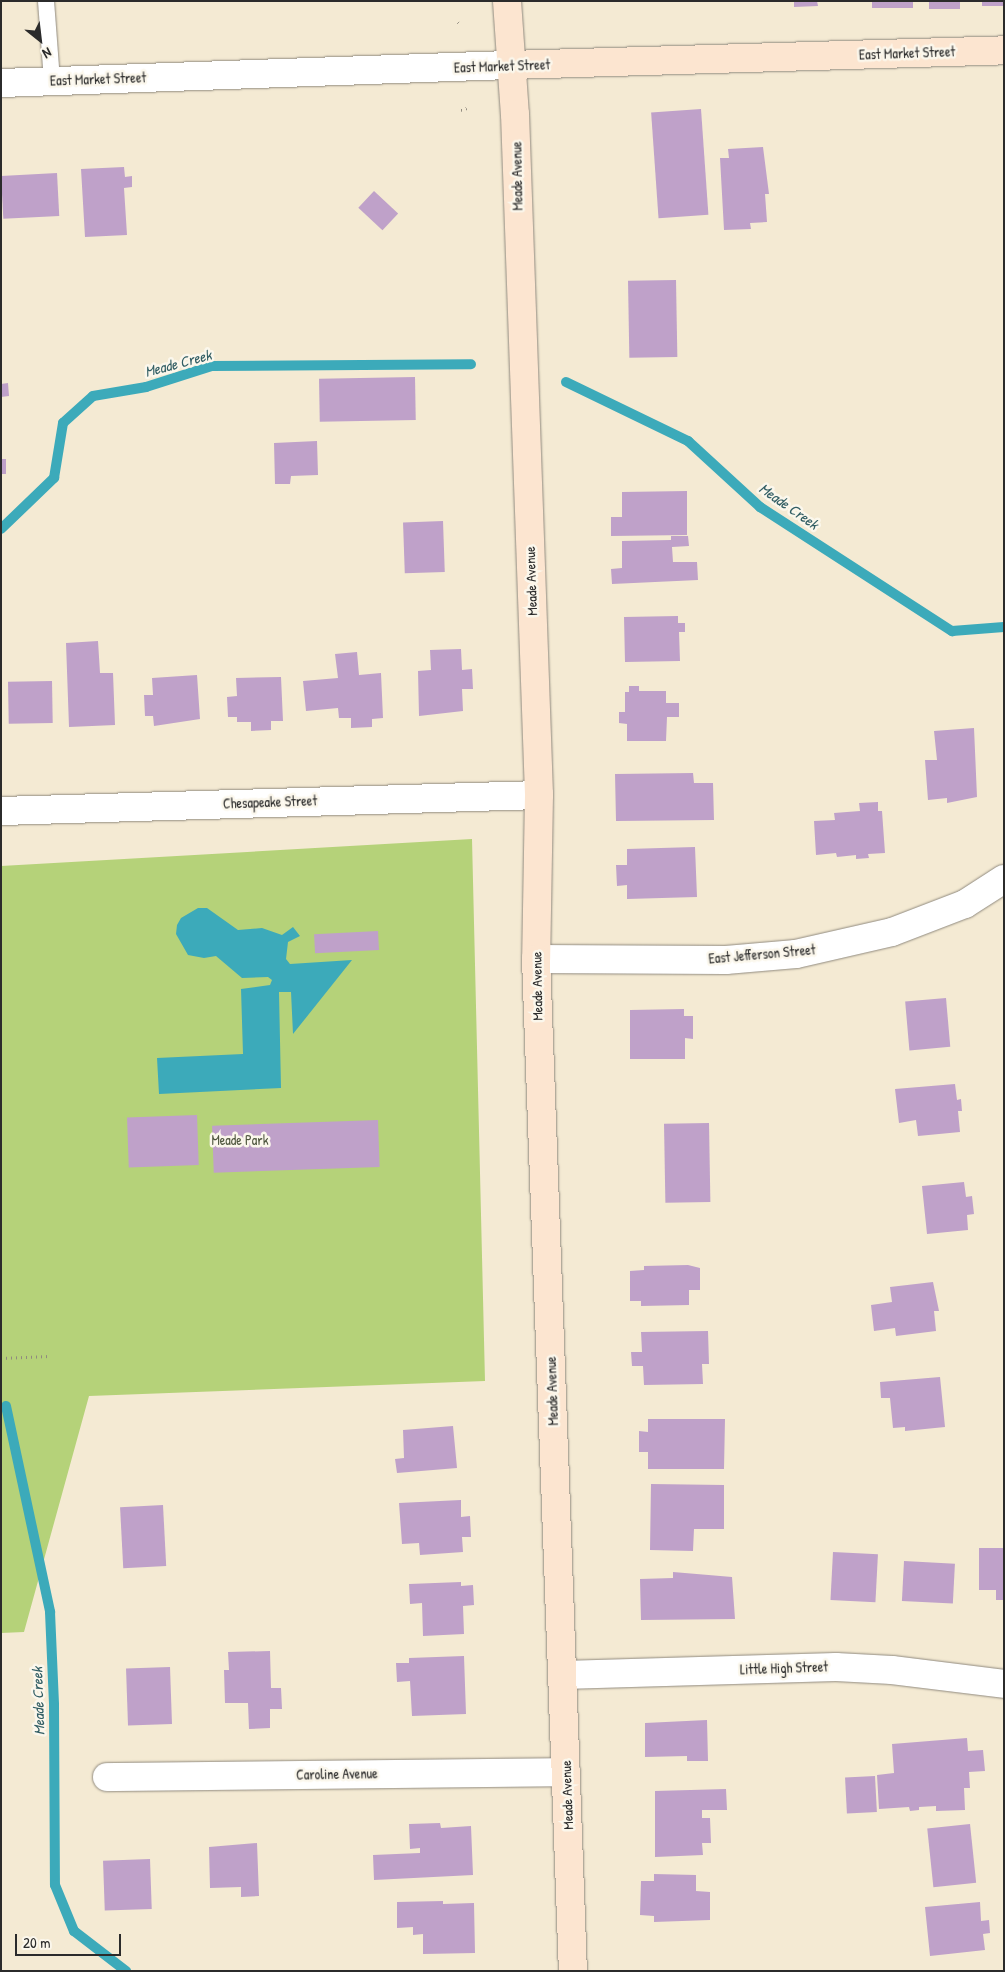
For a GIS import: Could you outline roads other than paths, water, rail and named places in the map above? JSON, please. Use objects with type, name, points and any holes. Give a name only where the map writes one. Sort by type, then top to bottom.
[{"type":"main road","name":"Meade Avenue","points":[[507,1],[510,65],[515,114],[539,795],[536,959],[573,1971]]},
{"type":"main road","name":"East Market Street","points":[[510,65],[1004,50]]},
{"type":"street","name":"East Market Street","points":[[1,83],[510,65]]},
{"type":"street","name":"Chesapeake Street","points":[[1,811],[539,795]]},
{"type":"street","name":"East Jefferson Street","points":[[536,959],[726,960],[796,954],[892,932],[965,904],[1003,881]]},
{"type":"street","name":"Little High Street","points":[[563,1675],[836,1667],[892,1670],[1004,1684]]},
{"type":"street","name":"Caroline Avenue","points":[[108,1777],[566,1772]]},
{"type":"lane","points":[[46,1],[52,81]]},
{"type":"water","points":[[198,908],[207,908],[238,930],[262,928],[282,935],[293,927],[300,936],[288,942],[286,959],[290,964],[352,960],[293,1034],[291,992],[279,992],[281,1088],[159,1094],[157,1058],[243,1054],[241,989],[270,985],[272,980],[268,977],[242,978],[216,956],[204,958],[188,955],[176,934],[177,925],[181,918]]},
{"type":"waterway","name":"Meade Creek","points":[[1,529],[54,478],[63,423],[93,396],[146,387],[212,366],[471,364]]},
{"type":"waterway","name":"Meade Creek","points":[[566,382],[688,441],[760,507],[952,631],[1004,627]]},
{"type":"waterway","name":"Meade Creek","points":[[6,1406],[50,1612],[54,1705],[55,1885],[74,1931],[126,1971]]},
{"type":"park label","name":"Meade Park","points":[[240,1140]]}]
